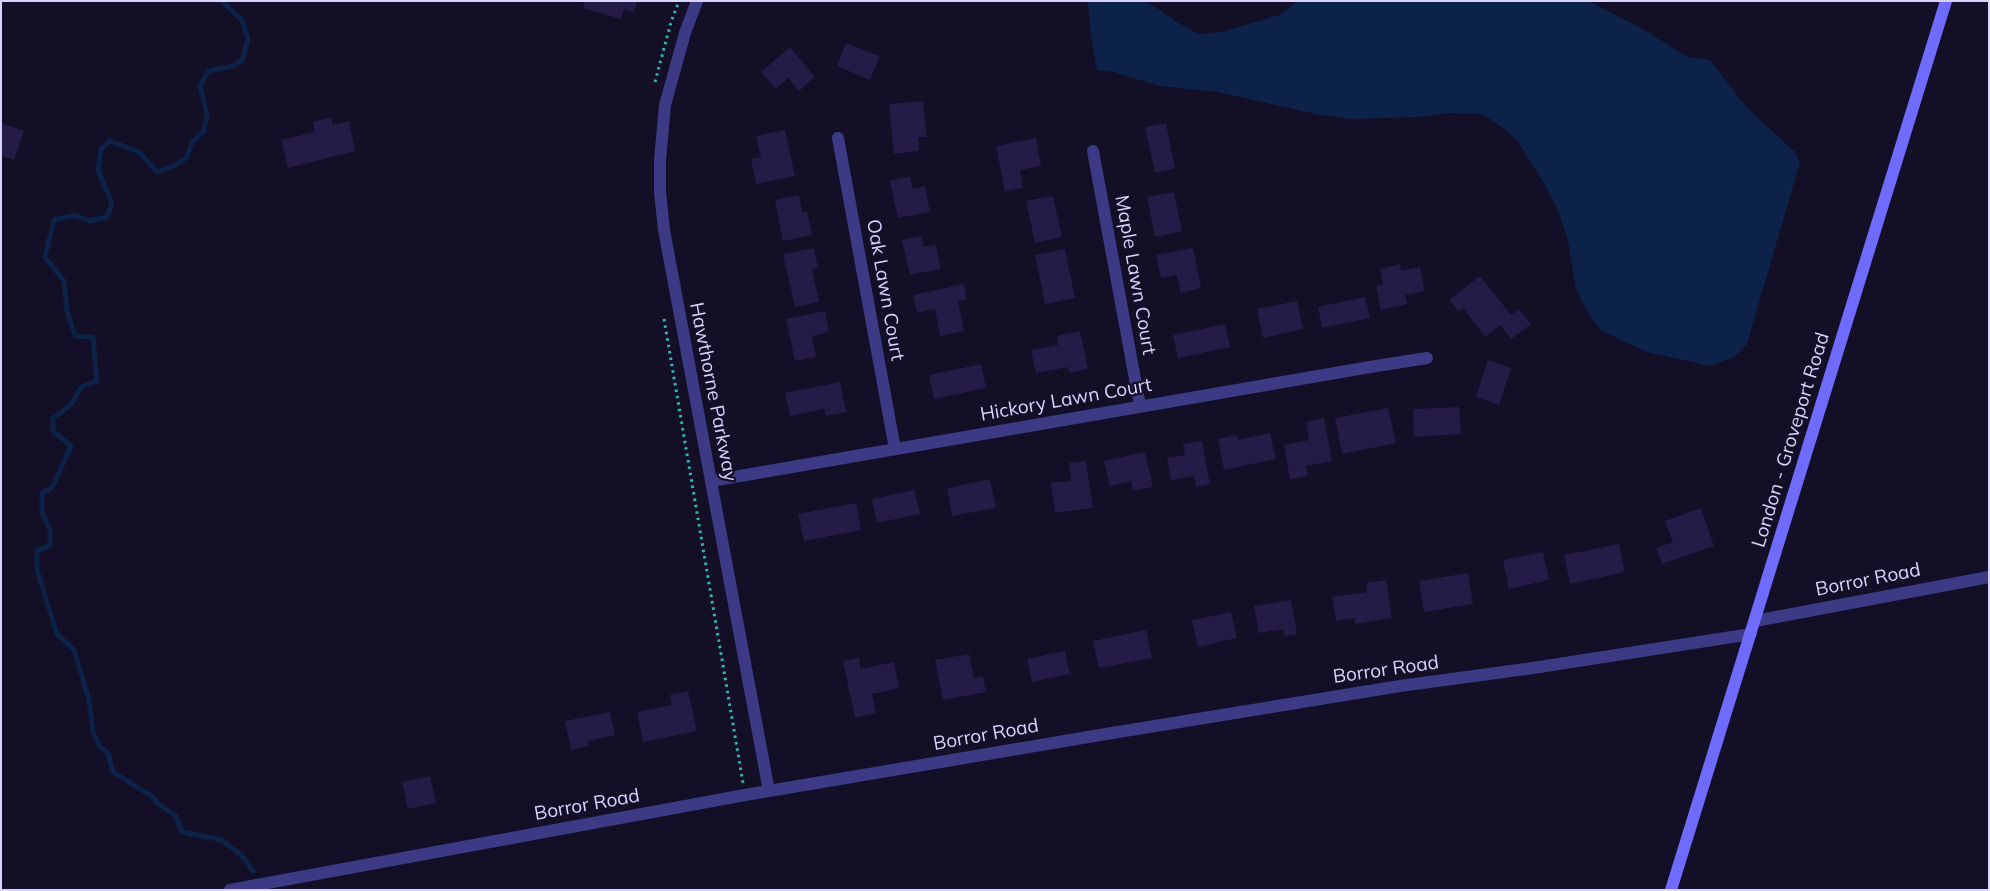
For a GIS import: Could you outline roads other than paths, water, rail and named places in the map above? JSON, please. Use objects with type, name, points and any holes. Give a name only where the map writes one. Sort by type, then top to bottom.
[{"type":"main road","name":"London - Groveport Road","points":[[1671,890],[1946,1]]},
{"type":"street","name":"Hawthorne Parkway","points":[[697,1],[684,33],[666,105],[660,160],[660,192],[664,230],[769,791]]},
{"type":"street","name":"Oak Lawn Court","points":[[838,138],[895,449]]},
{"type":"street","name":"Maple Lawn Court","points":[[1093,151],[1140,406]]},
{"type":"street","name":"Hickory Lawn Court","points":[[711,481],[1370,366],[1428,358]]},
{"type":"street","name":"Borror Road","points":[[1755,621],[1989,577]]},
{"type":"street","name":"Borror Road","points":[[230,890],[769,791],[1305,701],[1751,634]]},
{"type":"water","points":[[1088,1],[1146,1],[1180,24],[1199,34],[1221,32],[1279,15],[1298,1],[1588,1],[1641,28],[1688,57],[1710,60],[1748,109],[1794,151],[1800,162],[1747,344],[1734,357],[1710,366],[1647,352],[1602,331],[1588,313],[1576,289],[1568,241],[1559,213],[1548,190],[1517,140],[1505,129],[1482,114],[1452,113],[1419,117],[1352,119],[1320,115],[1217,92],[1160,86],[1113,72],[1097,70],[1091,37]]},
{"type":"waterway","points":[[222,1],[242,20],[248,39],[242,60],[233,66],[208,71],[200,86],[207,114],[204,131],[192,142],[187,157],[176,165],[157,172],[139,152],[110,141],[101,149],[98,170],[112,203],[107,217],[89,221],[75,215],[54,220],[45,257],[64,281],[67,311],[75,336],[93,337],[97,381],[81,387],[71,405],[53,418],[53,431],[71,446],[52,488],[42,493],[42,513],[50,529],[50,545],[37,551],[37,570],[57,634],[74,650],[89,700],[93,732],[100,747],[108,753],[113,772],[153,797],[157,803],[176,816],[182,832],[222,840],[242,856],[253,871]]}]
